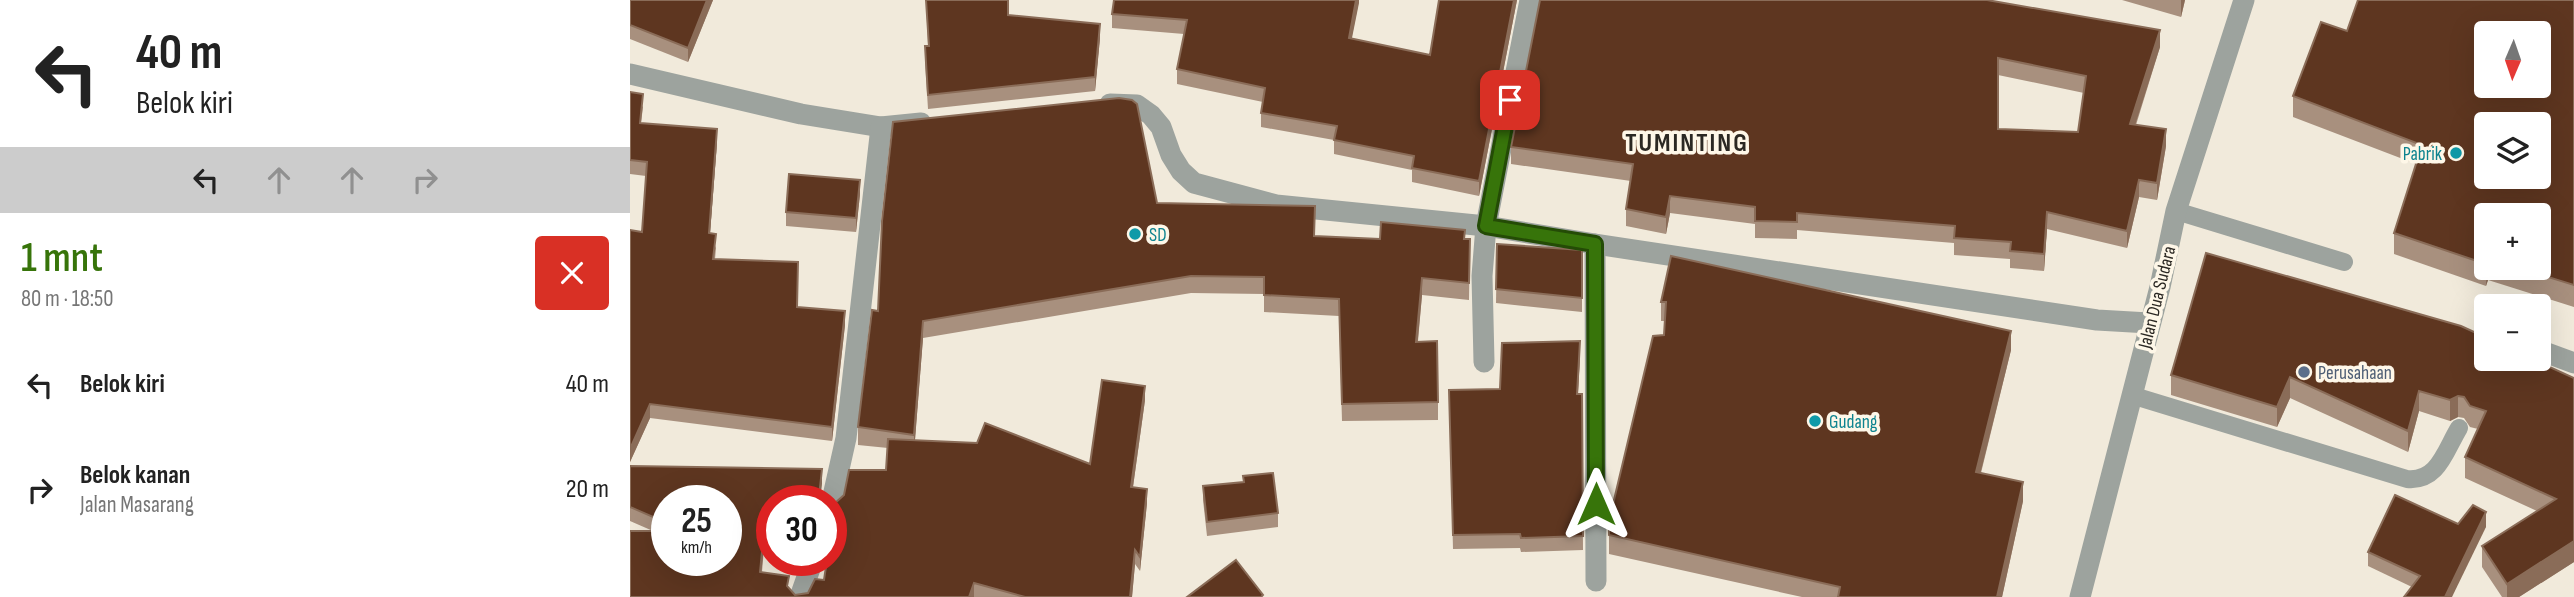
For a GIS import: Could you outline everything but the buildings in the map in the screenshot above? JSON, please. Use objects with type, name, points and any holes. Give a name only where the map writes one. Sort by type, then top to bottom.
[{"type":"street","points":[[1485,362],[1482,288],[1486,226],[1530,0]]},
{"type":"street","name":"Jalan Dua Sudara","points":[[2080,597],[2176,211],[2244,0]]},
{"type":"street","points":[[630,74],[801,114],[881,127],[947,121]]},
{"type":"street","points":[[1093,106],[1119,102],[1137,105],[1161,127],[1171,155],[1181,171],[1194,183],[1276,205],[1486,226],[2097,320],[2149,323]]},
{"type":"street","points":[[835,485],[846,438],[881,127]]},
{"type":"street","points":[[1595,244],[1596,581]]},
{"type":"street","points":[[2551,354],[2574,363]]},
{"type":"street","points":[[800,597],[807,576]]},
{"type":"lane","points":[[2176,211],[2344,262]]},
{"type":"lane","points":[[2131,395],[2407,479],[2420,480],[2431,475],[2459,428]]},
{"type":"place","name":"Pabrik","points":[[2456,153]]},
{"type":"place","name":"SD","points":[[1135,234]]},
{"type":"place","name":"Perusahaan","points":[[2304,372]]},
{"type":"place","name":"Gudang","points":[[1815,421]]},
{"type":"district","name":"TUMINTING","points":[[1687,142]]},
{"type":"route","points":[[1510,100],[1486,226],[1595,244],[1596,504]]}]
